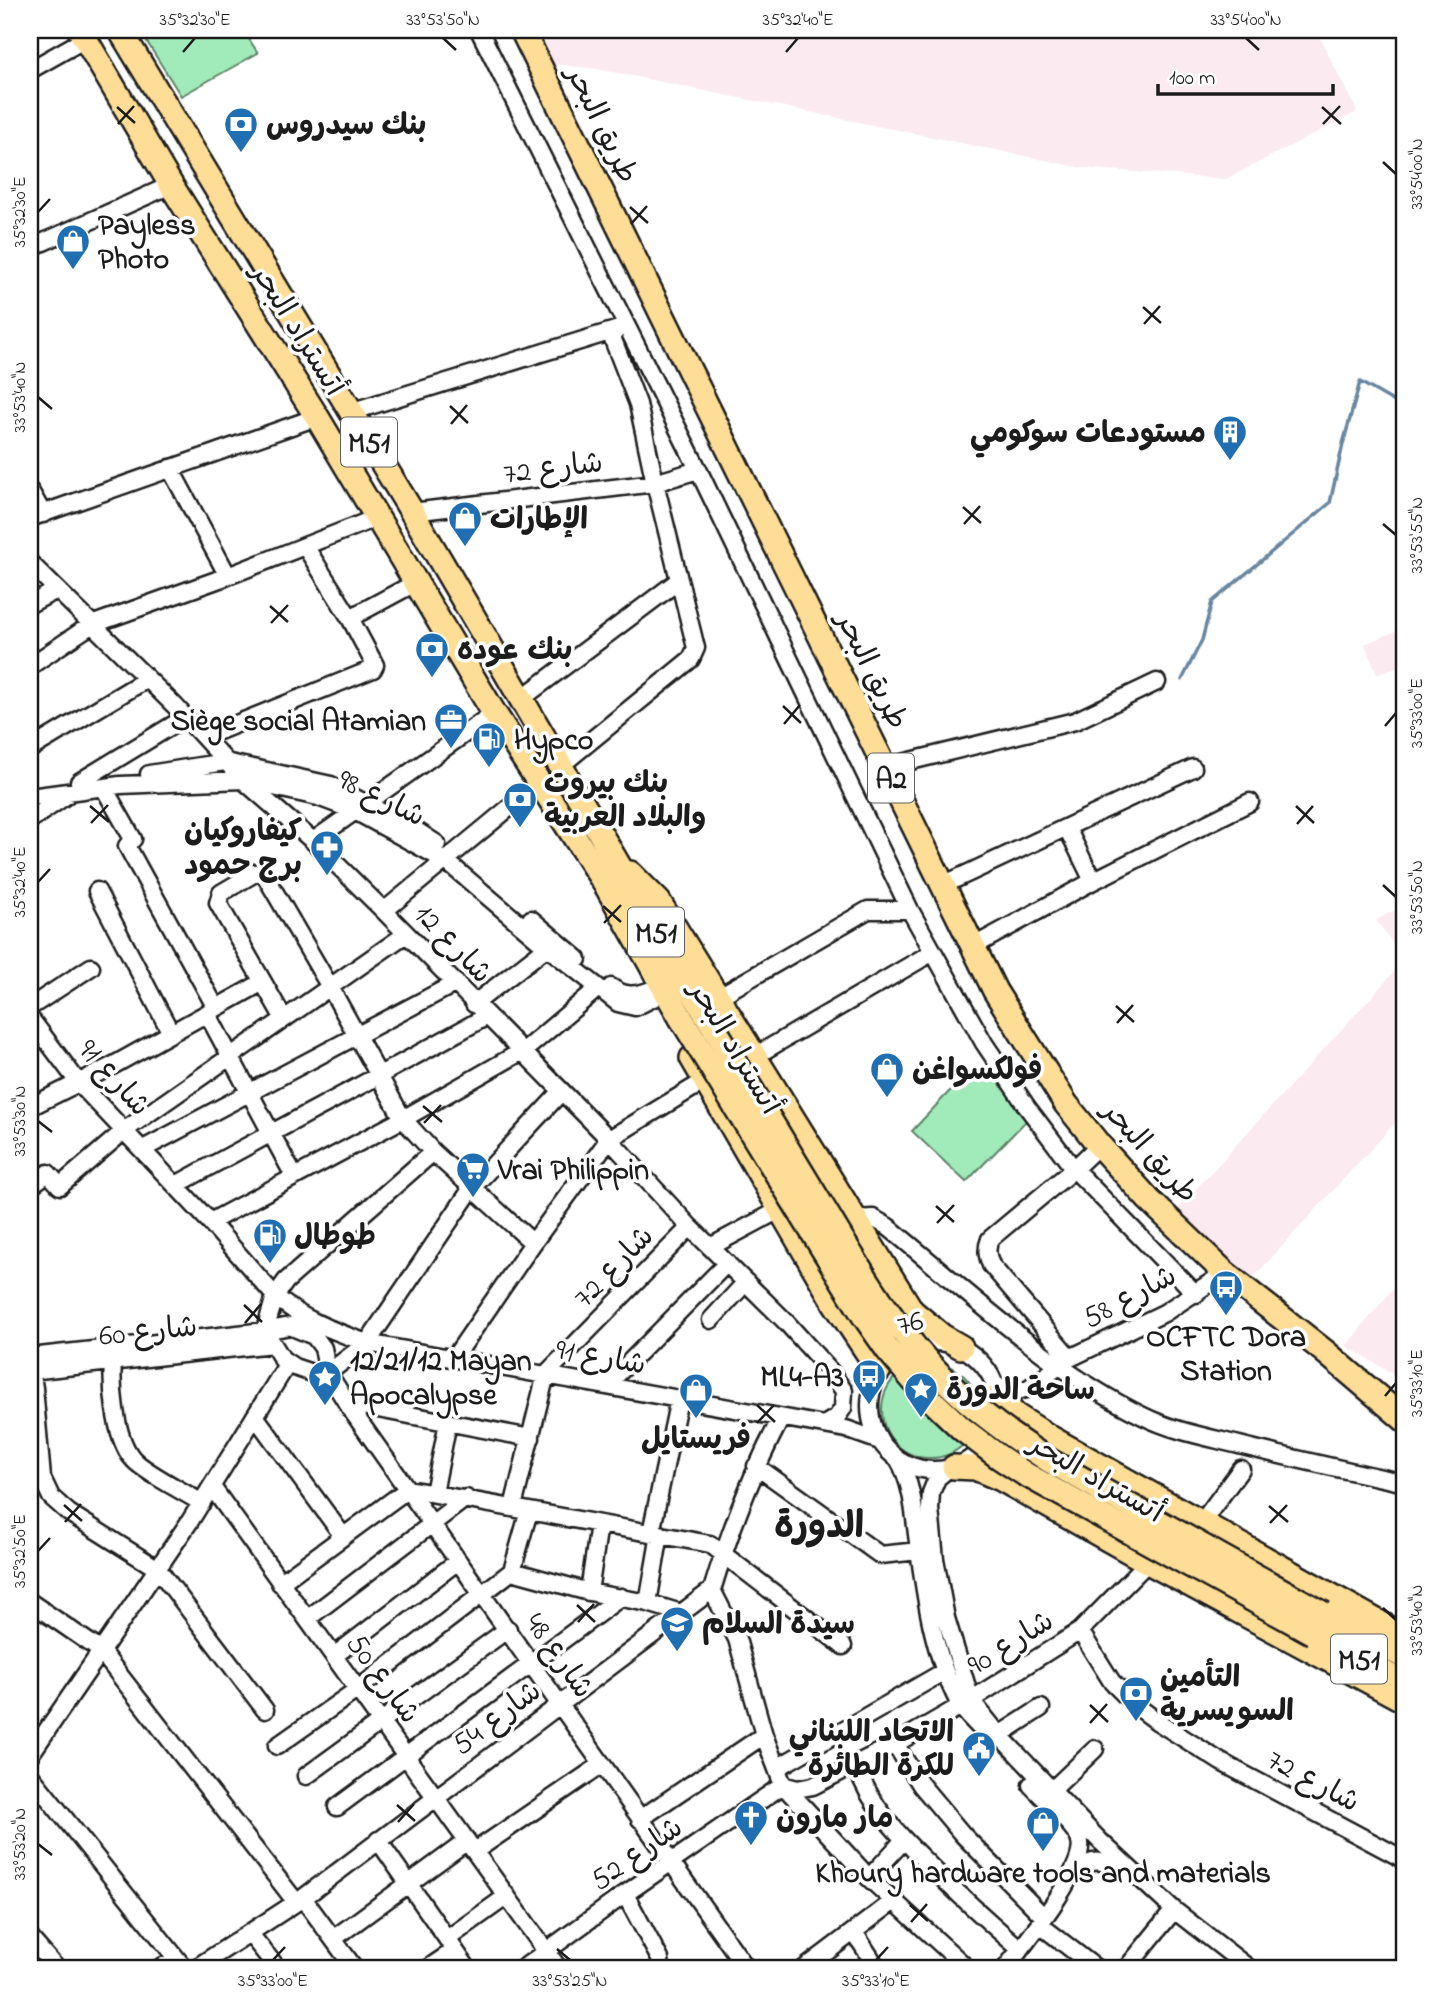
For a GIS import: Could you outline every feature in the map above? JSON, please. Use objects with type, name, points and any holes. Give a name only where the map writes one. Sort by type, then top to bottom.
[{"type":"highway","name":"أتستراد البحر","points":[[120,30],[412,512],[612,857],[710,1002],[862,1272],[912,1344],[943,1379],[976,1410],[1012,1437],[1319,1624],[1405,1684]]},
{"type":"highway","name":"طريق البحر","points":[[522,30],[995,991],[1033,1053],[1066,1104],[1149,1200],[1225,1273],[1324,1351],[1405,1420]]},
{"type":"highway","name":"أتستراد البحر","points":[[82,33],[171,186],[317,416],[538,784],[607,887],[681,1018],[887,1349],[924,1393],[962,1429],[1025,1474],[1319,1624],[1405,1657]]},
{"type":"highway","points":[[607,887],[617,930],[781,1209],[876,1378]]},
{"type":"highway","points":[[710,1002],[755,1056],[912,1311],[932,1329],[961,1347]]},
{"type":"highway","points":[[996,1390],[1016,1415],[1051,1438],[1405,1637]]},
{"type":"highway","points":[[1017,1488],[1012,1472],[1015,1455],[1034,1439],[1051,1438]]},
{"type":"highway","points":[[951,1468],[962,1466],[983,1471],[1017,1488],[1147,1562],[1405,1701]]},
{"type":"street","points":[[479,30],[698,470],[910,910],[984,1043],[1027,1107],[1074,1169],[1196,1294]]},
{"type":"street","points":[[30,58],[82,33]]},
{"type":"street","points":[[30,70],[82,33]]},
{"type":"street","points":[[31,245],[171,186]]},
{"type":"street","points":[[350,412],[627,327]]},
{"type":"street","points":[[561,766],[691,659],[696,648],[638,404],[610,332]]},
{"type":"street","points":[[30,491],[37,516],[317,416]]},
{"type":"street","points":[[170,468],[229,576]]},
{"type":"street","name":"شارع 72","points":[[412,512],[655,484],[698,470]]},
{"type":"street","points":[[30,666],[91,625],[229,576],[376,518]]},
{"type":"street","points":[[204,737],[370,672],[374,665],[305,546]]},
{"type":"street","name":"شارع 12","points":[[30,563],[186,718],[243,780],[313,841],[456,983],[830,1371]]},
{"type":"street","points":[[520,699],[678,581]]},
{"type":"street","points":[[349,618],[415,583]]},
{"type":"street","points":[[30,604],[57,590]]},
{"type":"street","points":[[30,749],[147,679]]},
{"type":"street","points":[[886,767],[1075,721],[1157,682]]},
{"type":"street","points":[[313,841],[494,713]]},
{"type":"street","points":[[30,820],[74,788],[186,718]]},
{"type":"street","name":"شارع 98","points":[[30,797],[225,762],[331,785],[360,807]]},
{"type":"street","points":[[943,885],[1193,768]]},
{"type":"street","name":"شارع 98","points":[[30,790],[243,780],[360,807],[417,831],[583,971],[597,989],[618,1003],[641,1006],[653,993]]},
{"type":"street","points":[[384,911],[538,784]]},
{"type":"street","points":[[104,788],[133,839],[127,846],[212,1011],[230,1057],[294,1176]]},
{"type":"street","points":[[974,946],[1093,881],[1250,802]]},
{"type":"street","points":[[1067,828],[1093,881]]},
{"type":"street","name":"شارع 98","points":[[449,858],[547,947],[583,971],[620,993],[653,993]]},
{"type":"street","points":[[284,1019],[218,903],[221,893],[255,873],[262,872],[330,987],[402,1119],[433,1153],[533,1243]]},
{"type":"street","points":[[97,891],[171,1033]]},
{"type":"street","points":[[710,1002],[868,910],[910,910]]},
{"type":"street","points":[[30,1186],[48,1173],[60,1186],[125,1130],[407,934]]},
{"type":"street","points":[[474,1004],[547,947]]},
{"type":"street","points":[[755,1056],[933,952]]},
{"type":"street","points":[[30,1007],[92,967]]},
{"type":"street","points":[[31,1103],[78,1082],[263,982]]},
{"type":"street","points":[[143,1149],[456,983]]},
{"type":"street","points":[[210,1222],[521,1052],[597,989]]},
{"type":"street","points":[[176,1185],[380,1077],[486,1016]]},
{"type":"street","name":"شارع 91","points":[[32,1027],[78,1082],[143,1149],[275,1296],[291,1310],[326,1329],[368,1343],[824,1425],[854,1431],[880,1441]]},
{"type":"street","points":[[454,1358],[609,1139],[706,1080]]},
{"type":"street","points":[[433,1153],[286,1281],[275,1296],[269,1337],[282,1359],[307,1373],[328,1373],[368,1343],[472,1188],[561,1092]]},
{"type":"street","points":[[1064,1361],[990,1265],[987,1246],[990,1239],[1099,1145]]},
{"type":"street","points":[[710,1247],[781,1209]]},
{"type":"street","points":[[855,1219],[873,1218],[887,1226],[1109,1398],[1144,1417],[1174,1429],[1405,1483]]},
{"type":"street","name":"شارع 72","points":[[546,1374],[690,1227]]},
{"type":"street","points":[[606,1386],[727,1263]]},
{"type":"street","name":"شارع 58","points":[[996,1390],[1017,1391],[1029,1388],[1064,1361],[1151,1319],[1196,1294],[1225,1273]]},
{"type":"street","points":[[711,1320],[746,1282]]},
{"type":"street","name":"شارع 60","points":[[30,1365],[269,1337],[290,1326],[314,1336],[323,1348],[328,1373]]},
{"type":"street","name":"76","points":[[876,1378],[889,1358],[916,1343],[947,1342],[961,1347]]},
{"type":"street","points":[[961,1347],[981,1362],[996,1390],[998,1411],[989,1440],[967,1461],[937,1478],[931,1493],[935,1559],[966,1703],[1147,1886],[1241,1967]]},
{"type":"street","points":[[114,1355],[114,1398],[125,1448],[134,1462],[202,1503]]},
{"type":"street","points":[[30,1755],[202,1503],[288,1363]]},
{"type":"street","points":[[30,1365],[42,1478],[51,1497],[69,1513],[158,1569],[265,1710]]},
{"type":"street","points":[[830,1371],[851,1383],[876,1378],[869,1414],[880,1441],[898,1459],[909,1483],[930,1618],[945,1671],[966,1703],[1078,1836],[1080,1852],[1073,1872],[1042,1921],[1005,1969]]},
{"type":"street","points":[[824,1425],[837,1417],[845,1403],[841,1386],[830,1371]]},
{"type":"street","name":"شارع 48","points":[[328,1373],[432,1525],[747,1969]]},
{"type":"street","points":[[276,1746],[358,1689],[512,1571],[531,1438],[546,1374]]},
{"type":"street","points":[[648,1603],[655,1534],[679,1399]]},
{"type":"street","points":[[352,1411],[362,1406],[531,1438]]},
{"type":"street","points":[[255,1416],[343,1536]]},
{"type":"street","points":[[781,1418],[756,1466],[712,1590],[737,1639],[764,1735],[783,1785],[869,1878],[968,1969]]},
{"type":"street","points":[[434,1493],[448,1422]]},
{"type":"street","points":[[898,1459],[922,1469],[951,1468]]},
{"type":"street","points":[[756,1466],[880,1555],[919,1551]]},
{"type":"street","points":[[1202,1522],[1241,1469]]},
{"type":"street","name":"شارع 50","points":[[212,1487],[559,1969]]},
{"type":"street","points":[[280,1583],[408,1489],[710,1544],[843,1646]]},
{"type":"street","points":[[307,1619],[466,1499]]},
{"type":"street","points":[[589,1592],[599,1524]]},
{"type":"street","points":[[334,1656],[458,1561]]},
{"type":"street","name":"شارع 90","points":[[783,1785],[804,1789],[895,1744],[966,1703],[1080,1631],[1147,1562]]},
{"type":"street","points":[[512,1571],[589,1592],[648,1603],[681,1614]]},
{"type":"street","name":"شارع 54","points":[[194,1969],[299,1900],[712,1590]]},
{"type":"street","points":[[337,1807],[621,1597]]},
{"type":"street","points":[[30,1602],[100,1650],[355,1969]]},
{"type":"street","points":[[306,1776],[508,1629]]},
{"type":"street","name":"شارع 72","points":[[1080,1631],[1112,1682],[1158,1723],[1221,1762],[1405,1860]]},
{"type":"street","points":[[777,1768],[945,1671]]},
{"type":"street","points":[[999,1735],[1041,1708]]},
{"type":"street","points":[[640,1819],[764,1735]]},
{"type":"street","points":[[895,1744],[921,1785],[963,1835],[1042,1921],[1097,1969]]},
{"type":"street","points":[[1051,1791],[1095,1749]]},
{"type":"street","points":[[856,1764],[860,1777],[881,1815],[967,1903],[1020,1949]]},
{"type":"street","points":[[333,1940],[408,1883],[601,1765]]},
{"type":"street","points":[[30,1775],[181,1964],[158,1969]]},
{"type":"street","name":"شارع 52","points":[[522,1969],[783,1785]]},
{"type":"street","points":[[379,1840],[468,1969]]},
{"type":"street","points":[[869,1878],[904,1840]]},
{"type":"street","points":[[1073,1872],[1084,1863],[1107,1862],[1147,1886]]},
{"type":"street","points":[[625,1894],[660,1959],[662,1969]]},
{"type":"street","points":[[427,1969],[508,1896]]},
{"type":"street","points":[[804,1969],[894,1901]]},
{"type":"street","points":[[1126,1969],[1174,1910]]},
{"type":"street","points":[[854,1932],[878,1969]]},
{"type":"street","points":[[250,1934],[278,1969]]},
{"type":"street","points":[[30,1938],[57,1969]]},
{"type":"street","points":[[825,1953],[830,1969]]},
{"type":"shaded area","points":[[536,30],[1316,30],[1357,112],[1226,179],[1083,168],[598,69],[552,64]]},
{"type":"shaded area","points":[[1397,631],[1405,652],[1405,663],[1377,675],[1365,644]]},
{"type":"shaded area","points":[[1405,905],[1405,960],[1376,920]]},
{"type":"shaded area","points":[[1405,960],[1405,1112],[1251,1280],[1176,1211]]},
{"type":"shaded area","points":[[1405,1274],[1405,1381],[1346,1346]]},
{"type":"green space","points":[[143,30],[243,30],[258,53],[181,96],[142,34]]},
{"type":"green space","points":[[982,1071],[997,1075],[1028,1119],[966,1182],[912,1131],[964,1076]]},
{"type":"green space","name":"ساحة الدورة","points":[[930,1362],[948,1366],[964,1376],[974,1392],[978,1410],[974,1428],[964,1444],[948,1454],[930,1458],[912,1454],[896,1444],[886,1428],[882,1410],[886,1392],[896,1376],[912,1366]]},
{"type":"waterway","points":[[1182,680],[1202,640],[1212,602],[1330,503],[1360,382],[1405,408]]},
{"type":"place","name":"بنك سيدروس","points":[[241,154]]},
{"type":"place","name":"Payless Photo","points":[[73,271]]},
{"type":"place","name":"مستودعات سوكومي","points":[[1230,462]]},
{"type":"place","name":"الإطارات","points":[[465,548]]},
{"type":"place","name":"بنك عوده","points":[[432,679]]},
{"type":"place","name":"Siège social Atamian","points":[[451,750]]},
{"type":"place","name":"Hypco","points":[[489,769]]},
{"type":"place","name":"بنك بيروت والبلاد العربية","points":[[520,829]]},
{"type":"place","name":"كيفاروكيان برج حمود","points":[[327,877]]},
{"type":"place","name":"فولكسواغن","points":[[887,1099]]},
{"type":"place","name":"Vrai Philippin","points":[[473,1199]]},
{"type":"place","name":"طوطال","points":[[270,1265]]},
{"type":"place","name":"OCFTC Dora Station","points":[[1226,1317]]},
{"type":"place","name":"ML4-A3","points":[[869,1406]]},
{"type":"place","name":"12/21/12 Mayan Apocalypse","points":[[325,1407]]},
{"type":"place","name":"ساحة الدورة","points":[[921,1419]]},
{"type":"place","name":"فريستايل","points":[[696,1420]]},
{"type":"place","name":"سيدة السلام","points":[[677,1653]]},
{"type":"place","name":"التأمين السويسرية","points":[[1136,1723]]},
{"type":"place","name":"الاتحاد اللبناني للكرة الطائرة","points":[[979,1778]]},
{"type":"place","name":"مار مارون","points":[[751,1847]]},
{"type":"place","name":"Khoury hardware tools and materials","points":[[1043,1853]]},
{"type":"district","name":"الدورة","points":[[819,1524]]}]
